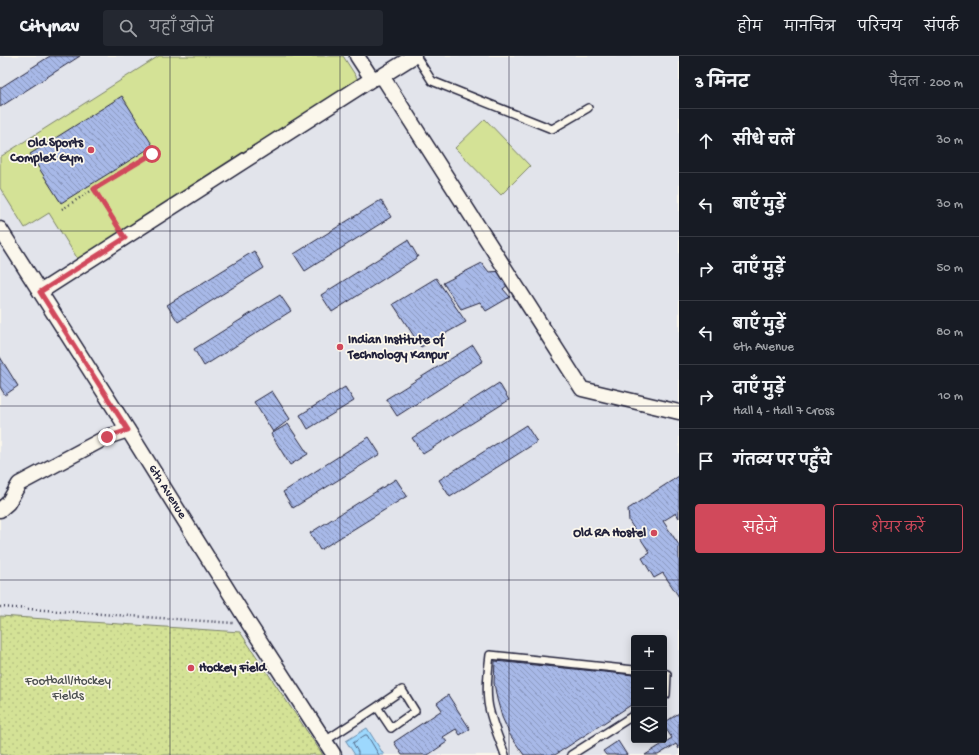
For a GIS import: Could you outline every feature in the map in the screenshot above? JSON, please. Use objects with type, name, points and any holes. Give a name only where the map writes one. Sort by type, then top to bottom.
[{"type":"street","points":[[357,56],[376,78],[582,389],[679,412]]},
{"type":"street","points":[[40,292],[376,78],[415,56]]},
{"type":"street","name":"6th Avenue","points":[[1,235],[40,292],[249,624],[334,755]]},
{"type":"street","points":[[0,510],[8,503],[19,484],[107,437],[128,430]]},
{"type":"lane","points":[[415,56],[432,81],[552,129],[588,108]]},
{"type":"lane","points":[[505,755],[488,702],[487,676],[490,655],[631,670]]},
{"type":"lane","points":[[325,741],[402,690],[415,711],[391,728],[377,707]]},
{"type":"lane","points":[[571,755],[631,717]]},
{"type":"path","points":[[62,209],[152,154]]},
{"type":"path","points":[[94,189],[125,238]]},
{"type":"path","points":[[0,607],[249,624]]},
{"type":"shaded area","name":"Indian Institute of Technology Kanpur","points":[[0,56],[679,56],[679,755],[0,755]]},
{"type":"green space","points":[[159,56],[343,56],[359,81],[79,261],[49,213],[25,228],[0,188],[0,157]]},
{"type":"green space","points":[[485,119],[530,166],[501,195],[455,148]]},
{"type":"green space","name":"Football/Hockey Fields","points":[[0,616],[240,632],[323,755],[0,755]]},
{"type":"water","points":[[367,728],[384,755],[355,755],[346,741]]},
{"type":"building","points":[[50,56],[80,56],[0,107],[0,88]]},
{"type":"building","name":"Old Sports Complex Gym","points":[[122,96],[153,146],[61,203],[30,154]]},
{"type":"building","points":[[381,200],[391,217],[305,271],[294,254]]},
{"type":"building","points":[[408,240],[418,257],[332,312],[321,295]]},
{"type":"building","points":[[254,251],[264,268],[178,322],[167,305]]},
{"type":"building","points":[[482,263],[489,272],[503,271],[509,284],[503,289],[510,297],[486,311],[480,302],[461,309],[443,283]]},
{"type":"building","points":[[436,278],[466,322],[421,347],[393,304]]},
{"type":"building","points":[[280,295],[291,311],[204,366],[194,349]]},
{"type":"building","points":[[473,345],[483,361],[397,416],[386,399]]},
{"type":"building","points":[[0,357],[18,386],[5,395],[0,387]]},
{"type":"building","points":[[499,383],[509,400],[423,454],[412,438]]},
{"type":"building","points":[[345,387],[354,401],[308,429],[300,415]]},
{"type":"building","points":[[272,391],[290,419],[273,432],[254,402]]},
{"type":"building","points":[[288,424],[308,454],[290,465],[271,434]]},
{"type":"building","points":[[526,425],[537,442],[450,497],[439,480]]},
{"type":"building","points":[[369,437],[380,454],[293,508],[283,492]]},
{"type":"building","name":"Old RA Hostel","points":[[679,476],[679,518],[676,513],[663,521],[679,545],[679,597],[663,573],[654,578],[642,558],[650,553],[629,521],[628,509]]},
{"type":"building","points":[[396,479],[407,496],[320,550],[310,533]]},
{"type":"building","points":[[495,661],[631,675],[631,705],[555,755],[524,755],[510,735],[502,717],[494,683]]},
{"type":"building","points":[[448,695],[470,729],[460,735],[456,729],[443,737],[447,742],[428,755],[402,755],[394,742],[442,710],[437,703]]},
{"type":"building","points":[[679,713],[679,749],[676,744],[658,755],[645,755],[664,743],[667,743],[667,741],[672,738],[667,730],[667,721]]},
{"type":"building","points":[[618,741],[627,755],[606,755],[603,751]]},
{"type":"place","name":"Old Sports Complex Gym","points":[[91,150]]},
{"type":"place","name":"Indian Institute of Technology Kanpur","points":[[340,347]]},
{"type":"place","name":"Old RA Hostel","points":[[654,533]]},
{"type":"place","name":"Hockey Field","points":[[191,668]]},
{"type":"route","points":[[107,437],[128,430],[40,292],[125,238],[94,189],[152,154]]}]
